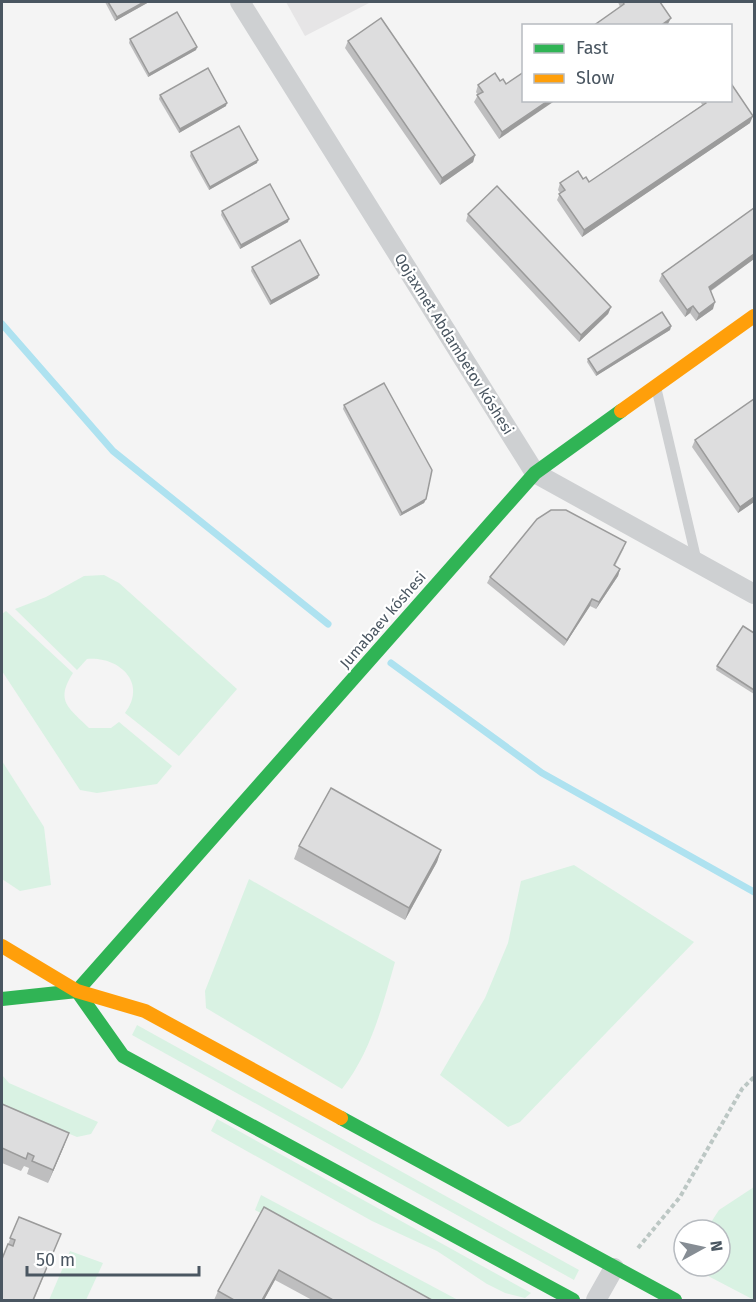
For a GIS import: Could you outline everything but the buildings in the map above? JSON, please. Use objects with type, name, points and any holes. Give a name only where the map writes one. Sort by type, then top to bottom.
[{"type":"street","name":"Qojaxmet Abdambetov kóshesi","points":[[240,2],[535,473],[754,594]]},
{"type":"street","name":"Jumabaev kóshesi","points":[[77,991],[535,473],[754,316]]},
{"type":"street","points":[[2,946],[77,991],[146,1011],[675,1300]]},
{"type":"street","points":[[2,999],[77,991]]},
{"type":"street","points":[[77,991],[123,1056],[573,1300]]},
{"type":"street","points":[[596,1300],[614,1268]]},
{"type":"lane","points":[[656,387],[697,562]]},
{"type":"path","points":[[638,1248],[680,1197],[742,1089],[754,1077]]},
{"type":"shaded area","points":[[286,2],[371,2],[305,36]]},
{"type":"green space","points":[[104,575],[119,583],[237,689],[179,756],[125,713],[131,702],[133,691],[132,682],[127,674],[110,662],[99,659],[87,659],[77,670],[15,609],[46,597],[84,576]]},
{"type":"green space","points":[[6,611],[73,673],[65,690],[66,703],[89,728],[111,728],[119,722],[172,766],[157,784],[97,793],[80,790],[2,671],[2,614]]},
{"type":"green space","points":[[2,761],[44,827],[51,885],[20,891],[2,879]]},
{"type":"green space","points":[[574,865],[694,942],[520,1122],[508,1127],[440,1075],[485,998],[508,943],[521,881]]},
{"type":"green space","points":[[249,879],[395,962],[368,1044],[361,1060],[342,1089],[206,1008],[205,991]]},
{"type":"green space","points":[[137,1025],[579,1270],[574,1280],[132,1035]]},
{"type":"green space","points":[[2,1075],[9,1083],[98,1122],[91,1134],[77,1137],[2,1106]]},
{"type":"green space","points":[[217,1119],[531,1293],[525,1298],[505,1293],[487,1284],[437,1251],[372,1221],[211,1131]]},
{"type":"green space","points":[[754,1187],[754,1300],[712,1278],[732,1278],[732,1218],[714,1218],[719,1210]]},
{"type":"green space","points":[[261,1195],[458,1300],[420,1300],[255,1210]]},
{"type":"green space","points":[[70,1251],[103,1263],[86,1300],[49,1300]]},
{"type":"waterway","points":[[2,324],[113,451],[328,624]]},
{"type":"waterway","points":[[391,663],[542,773],[754,892]]},
{"type":"traffic: fast","points":[[77,991],[535,473],[621,411]]},
{"type":"traffic: fast","points":[[77,991],[123,1056],[573,1300]]},
{"type":"traffic: fast","points":[[2,999],[77,991]]},
{"type":"traffic: fast","points":[[341,1118],[675,1300]]},
{"type":"traffic: slow","points":[[621,411],[754,316]]},
{"type":"traffic: slow","points":[[2,946],[77,991],[145,1011],[341,1118]]}]
